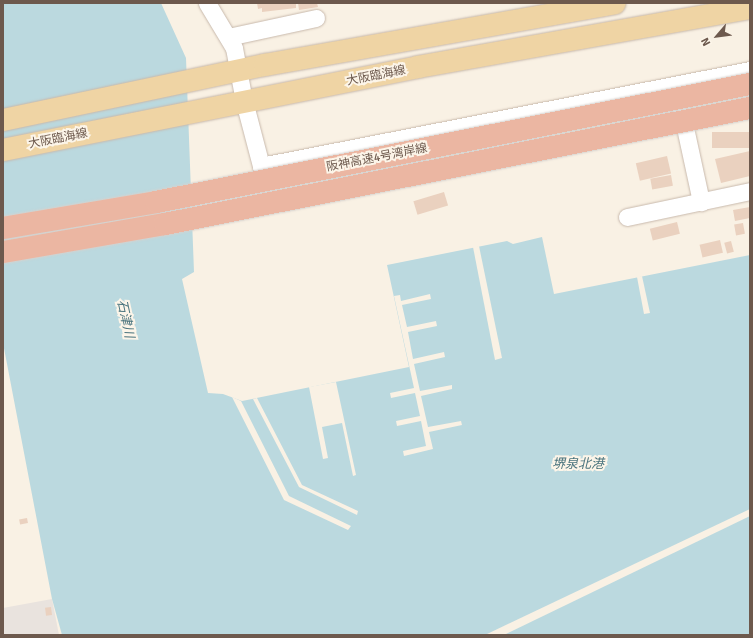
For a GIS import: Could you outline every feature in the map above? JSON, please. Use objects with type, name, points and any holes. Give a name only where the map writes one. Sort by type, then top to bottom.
[{"type":"highway","name":"阪神高速4号湾岸線","points":[[3,228],[156,202],[750,84]]},
{"type":"highway","name":"阪神高速4号湾岸線","points":[[3,252],[173,223],[750,108]]},
{"type":"main road","points":[[3,120],[238,70],[615,3]]},
{"type":"main road","name":"大阪臨海線","points":[[3,150],[418,67],[750,8]]},
{"type":"street","points":[[207,3],[234,48],[244,102],[261,166],[750,70]]},
{"type":"street","points":[[228,37],[316,18]]},
{"type":"street","points":[[676,85],[701,202]]},
{"type":"street","points":[[627,217],[750,191]]},
{"type":"shaded area","points":[[52,599],[59,635],[3,635],[3,608]]},
{"type":"water","name":"堺泉北港","points":[[3,3],[161,3],[186,58],[194,272],[182,279],[208,393],[223,394],[242,401],[409,367],[387,265],[507,241],[513,244],[542,237],[554,294],[750,255],[750,635],[62,635],[52,599],[3,343]]},
{"type":"pier","points":[[479,246],[502,358],[495,360],[473,247]]},
{"type":"pier","points":[[642,276],[650,313],[644,314],[637,277]]},
{"type":"pier","points":[[430,294],[431,299],[402,305],[407,327],[436,321],[437,326],[408,332],[413,359],[444,352],[445,357],[414,364],[420,391],[452,385],[452,389],[421,396],[428,427],[461,421],[462,425],[429,432],[433,449],[404,456],[403,451],[426,446],[421,421],[397,426],[396,421],[420,416],[415,393],[391,398],[390,393],[414,388],[394,296],[400,295],[401,301]]},
{"type":"pier","points":[[336,382],[356,475],[353,476],[342,423],[322,427],[328,458],[323,459],[309,387]]},
{"type":"pier","points":[[232,397],[241,401],[289,496],[351,526],[348,530],[284,500]]},
{"type":"pier","points":[[257,398],[302,485],[358,511],[357,515],[299,487],[253,399]]},
{"type":"pier","points":[[750,509],[750,516],[504,635],[485,635]]},
{"type":"building","points":[[257,3],[296,3],[296,8],[262,12],[262,8],[258,9]]},
{"type":"building","points":[[298,3],[317,3],[318,7],[299,10]]},
{"type":"building","points":[[712,132],[750,132],[750,148],[712,148]]},
{"type":"building","points":[[750,151],[750,176],[721,183],[715,159]]},
{"type":"building","points":[[667,156],[671,174],[640,181],[636,163]]},
{"type":"building","points":[[671,175],[673,186],[652,189],[650,179]]},
{"type":"building","points":[[444,192],[448,205],[417,215],[413,201]]},
{"type":"building","points":[[750,207],[750,218],[735,221],[733,210]]},
{"type":"building","points":[[677,222],[680,234],[653,240],[650,229]]},
{"type":"building","points":[[743,223],[745,234],[736,235],[734,225]]},
{"type":"building","points":[[720,240],[723,253],[702,257],[700,245]]},
{"type":"building","points":[[731,241],[734,252],[727,253],[724,243]]},
{"type":"building","points":[[27,518],[28,523],[20,524],[19,520]]},
{"type":"building","points":[[51,607],[52,615],[46,616],[45,608]]},
{"type":"water label","name":"石津川","points":[[125,319]]}]
